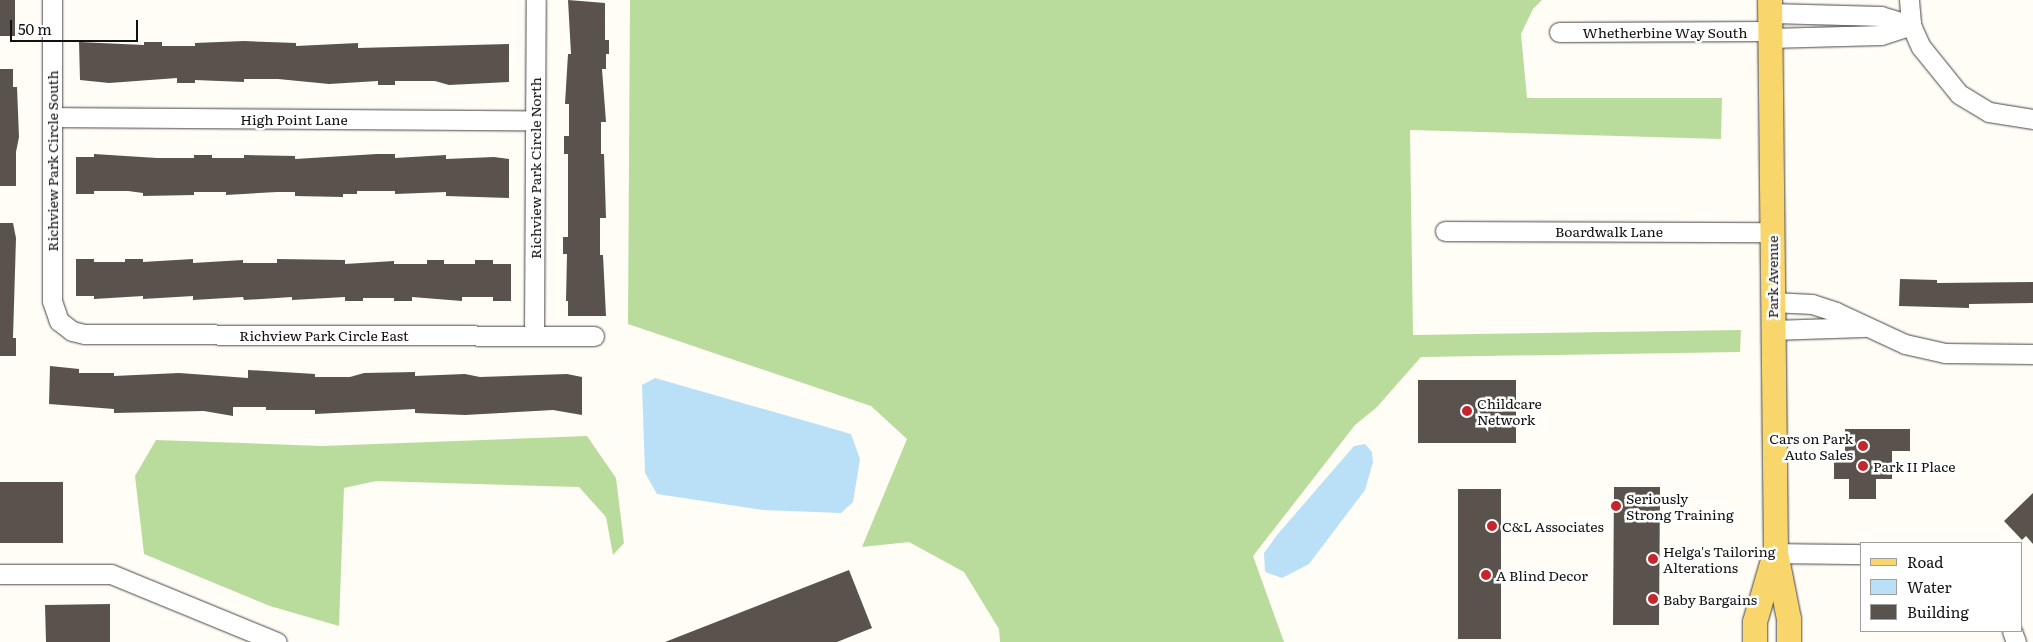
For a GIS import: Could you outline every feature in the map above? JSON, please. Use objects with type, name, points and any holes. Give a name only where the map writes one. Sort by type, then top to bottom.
[{"type":"main road","name":"Park Avenue","points":[[1770,20],[1776,553],[1789,619],[1789,642]]},
{"type":"main road","name":"Park Avenue","points":[[1754,642],[1755,622],[1776,553]]},
{"type":"street","name":"Richview Park Circle South","points":[[52,0],[52,302],[59,321]]},
{"type":"street","name":"Richview Park Circle North","points":[[534,335],[536,0]]},
{"type":"street","points":[[1909,0],[1911,24],[1921,47],[1959,94],[1989,112],[2033,119]]},
{"type":"street","name":"Whetherbine Way South","points":[[1559,32],[1770,20],[1882,16],[1911,24]]},
{"type":"street","name":"High Point Lane","points":[[52,117],[536,120]]},
{"type":"street","name":"Boardwalk Lane","points":[[1445,232],[1772,232]]},
{"type":"street","points":[[1772,302],[1812,304],[1905,344],[1945,353],[2033,354]]},
{"type":"street","name":"Richview Park Circle East","points":[[59,321],[72,331],[84,334],[594,336]]},
{"type":"street","points":[[1772,330],[1868,327]]},
{"type":"street","points":[[1776,553],[1860,554]]},
{"type":"street","points":[[0,574],[111,574],[276,642]]},
{"type":"green space","points":[[630,0],[1542,0],[1533,9],[1521,34],[1527,98],[1722,98],[1721,139],[1410,130],[1413,335],[1741,330],[1740,352],[1421,357],[1376,408],[1355,425],[1253,556],[1284,642],[1000,642],[999,629],[964,572],[909,542],[862,547],[907,439],[871,406],[628,324]]},
{"type":"green space","points":[[587,436],[616,478],[624,543],[613,555],[606,517],[579,487],[376,481],[344,488],[339,626],[270,606],[144,554],[135,476],[156,440],[322,446]]},
{"type":"water","points":[[655,378],[851,434],[860,459],[853,502],[841,513],[763,510],[657,494],[645,473],[642,385]]},
{"type":"water","points":[[1365,444],[1372,452],[1373,462],[1365,490],[1309,564],[1282,578],[1265,572],[1264,553],[1277,535],[1354,446]]},
{"type":"building","points":[[0,0],[15,0],[15,36],[0,36]]},
{"type":"building","points":[[568,0],[605,3],[605,40],[609,40],[609,54],[606,54],[606,69],[602,69],[606,122],[601,122],[601,154],[604,154],[606,218],[600,218],[600,255],[603,255],[606,316],[568,316],[568,301],[566,301],[567,254],[563,254],[563,237],[568,237],[568,154],[564,154],[564,136],[569,136],[569,104],[565,104],[568,54],[571,54]]},
{"type":"building","points":[[244,41],[296,43],[296,46],[358,43],[358,48],[509,44],[509,82],[449,85],[435,81],[395,81],[395,85],[378,85],[378,81],[329,84],[278,79],[244,79],[244,82],[195,80],[195,83],[177,83],[177,78],[109,83],[80,80],[79,42],[144,45],[144,42],[162,42],[162,46],[195,46],[195,43]]},
{"type":"building","points":[[0,69],[13,69],[13,87],[17,87],[19,137],[16,152],[16,186],[0,186]]},
{"type":"building","points":[[94,154],[157,158],[194,158],[194,155],[212,155],[212,158],[244,158],[244,155],[295,156],[295,159],[377,154],[395,154],[395,158],[446,155],[446,159],[494,157],[509,159],[509,198],[446,196],[446,192],[395,194],[395,191],[357,191],[357,194],[343,194],[343,197],[295,196],[295,192],[226,195],[226,192],[194,192],[194,195],[143,196],[143,193],[128,191],[94,191],[94,194],[76,194],[76,157],[94,157]]},
{"type":"building","points":[[0,223],[13,223],[16,238],[13,338],[16,338],[16,356],[0,356]]},
{"type":"building","points":[[76,259],[94,259],[94,262],[125,262],[125,259],[143,259],[143,262],[193,259],[193,263],[243,260],[243,263],[277,263],[277,259],[345,260],[345,264],[394,261],[394,264],[427,264],[427,260],[444,260],[444,264],[475,264],[475,260],[493,260],[493,264],[511,264],[511,301],[493,301],[493,297],[462,297],[462,301],[412,297],[412,301],[394,301],[394,298],[363,298],[363,301],[345,301],[345,297],[292,300],[292,297],[244,300],[243,297],[193,300],[193,296],[143,299],[143,296],[94,299],[94,296],[76,296]]},
{"type":"building","points":[[1900,279],[1937,280],[1937,283],[2033,282],[2033,303],[1969,304],[1969,308],[1899,306]]},
{"type":"building","points":[[50,366],[79,369],[79,373],[114,373],[114,376],[179,373],[248,378],[248,370],[315,374],[315,377],[350,377],[364,373],[415,372],[415,376],[465,374],[480,377],[567,374],[582,377],[582,415],[553,410],[465,415],[415,413],[415,409],[315,414],[315,410],[266,410],[266,407],[233,407],[233,416],[204,411],[114,413],[114,409],[49,404]]},
{"type":"building","name":"Childcare Network","points":[[1418,380],[1516,380],[1516,443],[1418,443]]},
{"type":"building","points":[[1845,429],[1910,429],[1910,451],[1892,451],[1892,479],[1876,479],[1876,499],[1849,499],[1849,479],[1834,479],[1834,452],[1845,452]]},
{"type":"building","points":[[0,482],[63,482],[63,543],[0,543]]},
{"type":"building","points":[[1614,487],[1660,487],[1659,625],[1613,625]]},
{"type":"building","points":[[1458,489],[1501,489],[1501,639],[1458,639]]},
{"type":"building","points":[[2033,493],[2033,544],[2026,536],[2022,540],[2004,521]]},
{"type":"building","points":[[849,570],[872,628],[837,642],[665,642]]},
{"type":"building","points":[[110,604],[110,642],[46,642],[45,605]]},
{"type":"place","name":"Childcare Network","points":[[1467,411]]},
{"type":"place","name":"Cars on Park Auto Sales","points":[[1863,446]]},
{"type":"place","name":"Park II Place","points":[[1863,466]]},
{"type":"place","name":"Seriously Strong Training","points":[[1616,506]]},
{"type":"place","name":"C&L Associates","points":[[1492,526]]},
{"type":"place","name":"Helga's Tailoring Alterations","points":[[1653,559]]},
{"type":"place","name":"A Blind Decor","points":[[1486,575]]},
{"type":"place","name":"Baby Bargains","points":[[1653,599]]}]
